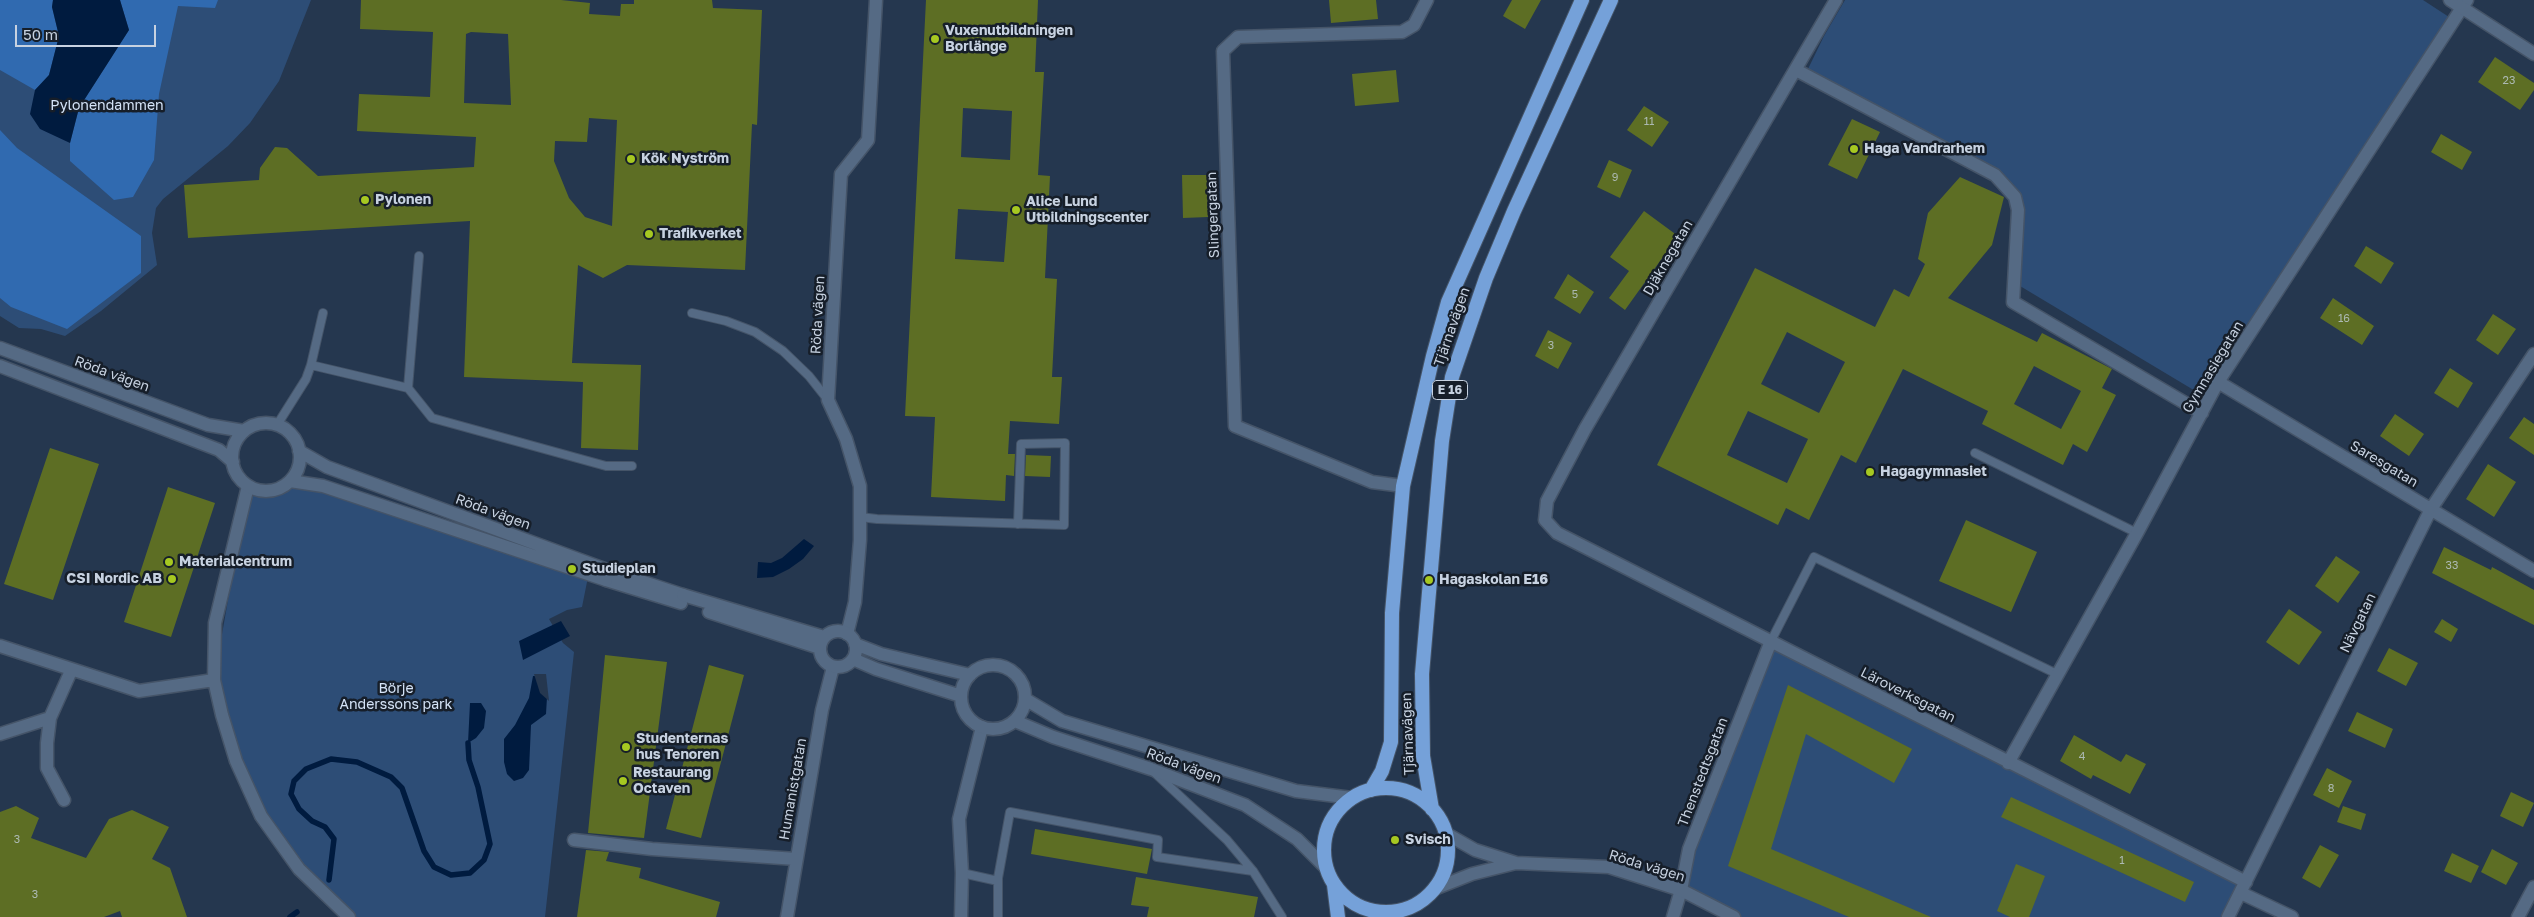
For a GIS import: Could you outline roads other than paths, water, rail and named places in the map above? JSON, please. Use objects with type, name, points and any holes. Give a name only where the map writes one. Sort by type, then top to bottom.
[{"type":"highway","name":"Tjärnavägen","points":[[1371,790],[1388,757],[1391,742],[1392,613],[1403,486],[1421,402],[1448,302],[1582,0]]},
{"type":"highway","name":"Tjärnavägen","points":[[1432,809],[1423,756],[1422,674],[1442,441],[1452,377],[1486,278],[1510,219],[1610,0]]},
{"type":"highway","points":[[1334,886],[1358,906],[1373,911],[1401,913],[1420,902],[1434,889],[1444,872],[1448,853],[1445,834],[1432,809],[1424,802],[1404,791],[1393,789],[1371,790],[1352,798],[1333,818],[1327,830],[1324,843],[1326,869],[1334,886],[1338,917]]},
{"type":"street","name":"Röda vägen","points":[[847,634],[855,602],[860,486],[846,439],[828,400],[841,174],[868,140],[876,0]]},
{"type":"street","name":"Slingergatan","points":[[1403,486],[1372,482],[1235,426],[1223,51],[1238,37],[1402,32],[1414,24],[1427,0]]},
{"type":"street","name":"Djäknegatan","points":[[1557,532],[1545,520],[1547,501],[1585,429],[1836,0]]},
{"type":"street","points":[[2450,0],[2464,4],[2534,54]]},
{"type":"street","name":"Gymnasiegatan","points":[[2008,763],[2218,382],[2464,4]]},
{"type":"street","points":[[1796,70],[1995,175],[2015,197],[2018,210],[2013,302],[2202,412]]},
{"type":"street","name":"Röda vägen","points":[[0,348],[208,425],[244,431]]},
{"type":"street","name":"Nävgatan","points":[[2228,917],[2431,510],[2534,354]]},
{"type":"street","points":[[0,366],[219,450],[232,462],[240,479],[248,486],[259,490],[272,490],[290,480],[300,462],[299,451],[292,435],[277,425],[266,423],[255,425],[244,431],[237,439],[233,450],[232,462]]},
{"type":"street","name":"Saresgatan","points":[[2218,382],[2534,571]]},
{"type":"street","name":"Röda vägen","points":[[299,451],[327,467],[608,575]]},
{"type":"street","name":"Röda vägen","points":[[290,480],[323,486],[822,642]]},
{"type":"street","points":[[248,486],[215,623],[214,680],[222,715],[236,761],[261,816],[299,869],[349,917]]},
{"type":"street","name":"Läroverksgatan","points":[[1557,532],[2008,763],[2243,887],[2292,917]]},
{"type":"street","points":[[855,644],[853,659],[844,666],[833,667],[823,660],[822,642],[835,631],[847,634],[855,644],[881,654],[970,675]]},
{"type":"street","name":"Thenstedtsgatan","points":[[1672,917],[1681,890],[1689,849],[1771,641]]},
{"type":"street","points":[[0,646],[71,671],[139,691],[214,680]]},
{"type":"street","points":[[853,659],[876,669],[961,696]]},
{"type":"street","points":[[986,666],[1005,667],[1020,680],[1025,698],[1020,714],[1015,721],[999,728],[982,727],[966,715],[961,696],[962,688],[970,675],[986,666]]},
{"type":"street","name":"Humanistgatan","points":[[787,917],[796,859],[811,788],[822,710],[833,667]]},
{"type":"street","points":[[64,800],[47,768],[50,718],[71,671]]},
{"type":"street","name":"Röda vägen","points":[[1025,698],[1062,721],[1296,791],[1352,798]]},
{"type":"street","points":[[0,734],[50,718]]},
{"type":"street","name":"Röda vägen","points":[[1015,721],[1053,737],[1151,769],[1246,805],[1297,839],[1326,869]]},
{"type":"street","points":[[961,917],[962,873],[958,820],[982,727]]},
{"type":"street","name":"Röda vägen","points":[[1445,834],[1475,850],[1516,863],[1609,868],[1681,890],[1734,917]]},
{"type":"street","points":[[574,840],[652,849],[796,859]]},
{"type":"street","name":"Röda vägen","points":[[1434,889],[1472,874],[1516,863]]},
{"type":"street","points":[[2518,917],[2534,887]]},
{"type":"lane","points":[[408,388],[419,256]]},
{"type":"lane","points":[[277,425],[306,379],[323,313]]},
{"type":"lane","points":[[692,313],[726,320],[755,332],[783,351],[809,376],[828,400]]},
{"type":"lane","points":[[311,365],[408,388],[432,418],[606,466],[632,466]]},
{"type":"lane","points":[[860,517],[1018,524],[1064,526],[1065,444],[1021,444],[1018,524]]},
{"type":"lane","points":[[1975,453],[2136,533]]},
{"type":"lane","points":[[1771,641],[1814,557],[2057,674]]},
{"type":"lane","points":[[1151,769],[1227,840],[1253,871],[1282,917]]},
{"type":"lane","points":[[998,917],[998,881],[1010,812],[1158,840],[1157,856],[1253,871]]},
{"type":"lane","points":[[962,873],[998,881]]},
{"type":"waterway","points":[[329,880],[334,839],[325,827],[312,821],[299,809],[291,794],[294,781],[306,769],[331,759],[357,762],[391,777],[402,788],[424,851],[434,867],[451,875],[470,873],[484,860],[490,844],[478,787],[469,760],[468,743]]},
{"type":"waterway","points":[[290,917],[297,912]]},
{"type":"place","name":"Vuxenutbildningen Borlänge","points":[[935,39]]},
{"type":"place","name":"Haga Vandrarhem","points":[[1854,149]]},
{"type":"place","name":"Kök Nyström","points":[[631,159]]},
{"type":"place","name":"Pylonen","points":[[365,200]]},
{"type":"place","name":"Alice Lund Utbildningscenter","points":[[1016,210]]},
{"type":"place","name":"Trafikverket","points":[[649,234]]},
{"type":"place","name":"Hagagymnasiet","points":[[1870,472]]},
{"type":"place","name":"Materialcentrum","points":[[169,562]]},
{"type":"place","name":"Studieplan","points":[[572,569]]},
{"type":"place","name":"CSI Nordic AB","points":[[172,579]]},
{"type":"place","name":"Hagaskolan E16","points":[[1429,580]]},
{"type":"place","name":"Studenternas hus Tenoren","points":[[626,747]]},
{"type":"place","name":"Restaurang Octaven","points":[[623,781]]},
{"type":"place","name":"Svisch","points":[[1395,840]]},
{"type":"park label","name":"Pylonendammen","points":[[107,106]]},
{"type":"park label","name":"Börje Anderssons park","points":[[396,698]]}]
